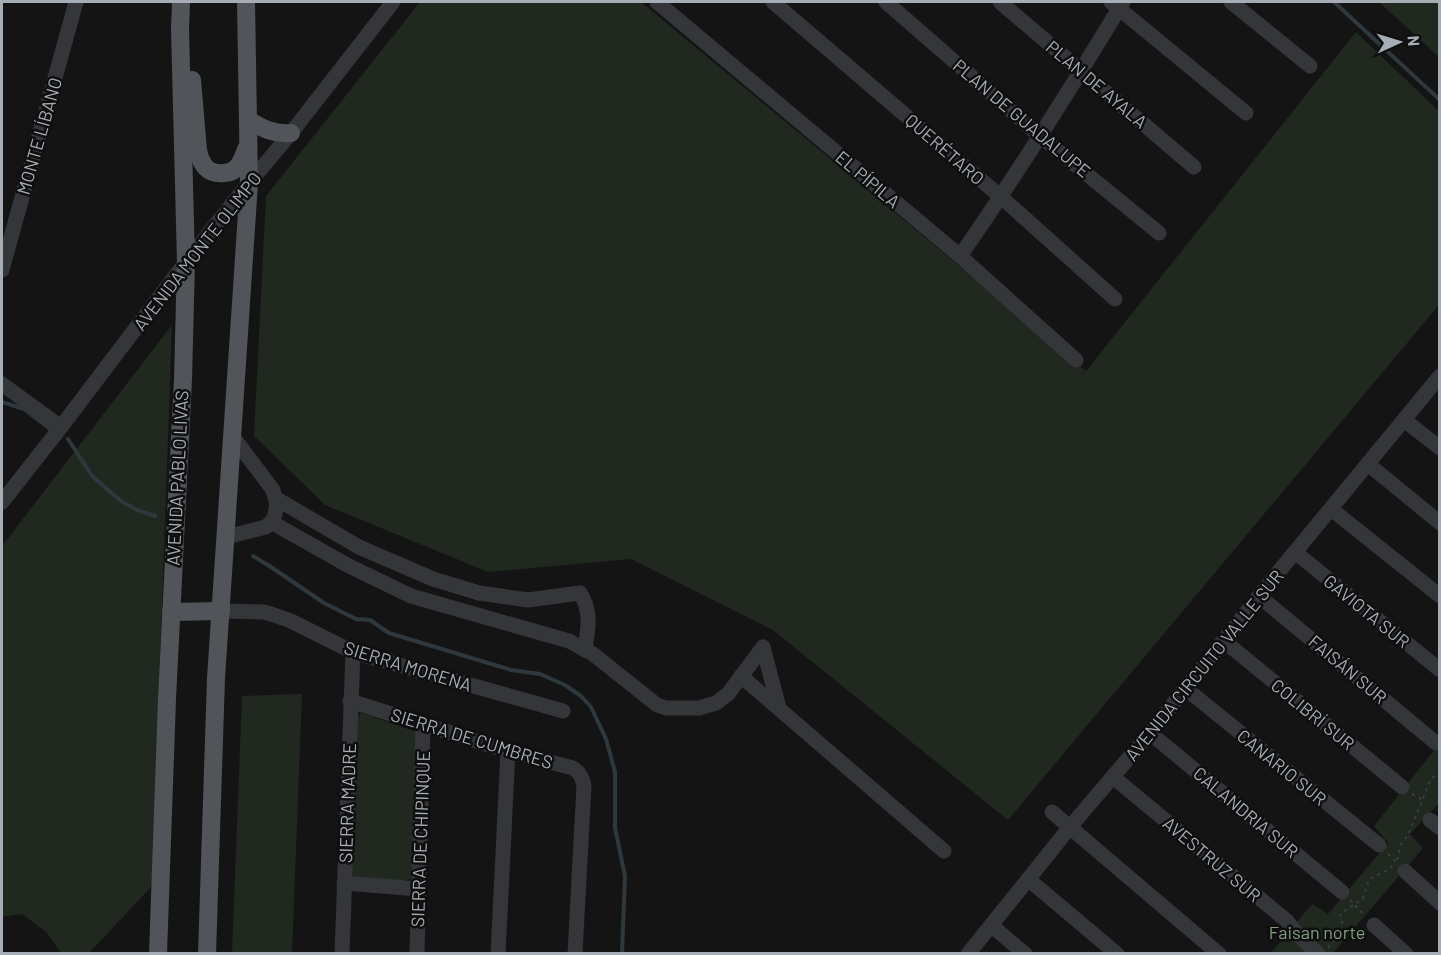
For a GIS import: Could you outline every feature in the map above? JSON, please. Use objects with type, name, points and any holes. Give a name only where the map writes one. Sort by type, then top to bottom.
[{"type":"main road","name":"AVENIDA PABLO LIVAS","points":[[158,954],[186,262],[181,2]]},
{"type":"main road","points":[[207,954],[216,678],[249,183],[246,2]]},
{"type":"main road","points":[[180,30],[194,92],[201,163],[211,173],[230,173],[239,165],[248,141]]},
{"type":"main road","points":[[248,120],[272,132],[291,133]]},
{"type":"main road","points":[[171,612],[221,611]]},
{"type":"street","name":"MONTE LÍBANO","points":[[2,270],[76,2]]},
{"type":"street","name":"AVENIDA MONTE OLIMPO","points":[[2,502],[186,262],[393,2]]},
{"type":"street","name":"EL PÍPILA","points":[[657,2],[960,256],[1076,360]]},
{"type":"street","name":"QUERÉTARO","points":[[773,2],[1001,197],[1115,300]]},
{"type":"street","name":"PLAN DE GUADALUPE","points":[[886,2],[1040,136],[1159,233]]},
{"type":"street","name":"PLAN DE AYALA","points":[[999,2],[1194,166]]},
{"type":"street","points":[[1231,2],[1310,66]]},
{"type":"street","points":[[960,256],[1040,136],[1118,4],[1246,113]]},
{"type":"street","name":"AVENIDA CIRCUITO VALLE SUR","points":[[968,954],[1440,376]]},
{"type":"street","points":[[2,384],[61,427]]},
{"type":"street","points":[[1404,420],[1440,448]]},
{"type":"street","points":[[226,537],[266,527],[274,519],[277,504],[273,490],[233,437]]},
{"type":"street","points":[[1368,464],[1440,523]]},
{"type":"street","points":[[275,498],[359,548],[433,579],[479,593],[528,600],[580,592],[586,602],[589,622],[585,650]]},
{"type":"street","points":[[1331,509],[1440,596]]},
{"type":"street","points":[[271,522],[348,566],[411,596],[569,641],[593,654],[657,705],[666,708],[699,708],[716,703],[728,694],[763,647],[779,709]]},
{"type":"street","name":"GAVIOTA SUR","points":[[1295,552],[1440,670]]},
{"type":"street","name":"FAISÁN SUR","points":[[1259,596],[1436,743]]},
{"type":"street","name":"SIERRA MORENA","points":[[221,611],[264,612],[291,621],[353,652],[563,711]]},
{"type":"street","name":"COLIBRÍ SUR","points":[[1224,642],[1402,787]]},
{"type":"street","name":"SIERRA MADRE","points":[[342,954],[353,652]]},
{"type":"street","points":[[741,676],[944,851]]},
{"type":"street","name":"CANARIO SUR","points":[[1185,688],[1379,845]]},
{"type":"street","name":"SIERRA DE CUMBRES","points":[[350,701],[508,751],[573,768],[582,777],[584,785],[575,954]]},
{"type":"street","name":"SIERRA DE CHIPINQUE","points":[[417,954],[423,724]]},
{"type":"street","name":"CALANDRIA SUR","points":[[1150,733],[1342,892]]},
{"type":"street","points":[[498,954],[508,751]]},
{"type":"street","name":"AVESTRUZ SUR","points":[[1113,777],[1287,921],[1308,950]]},
{"type":"street","points":[[1052,812],[1220,954]]},
{"type":"street","points":[[1400,867],[1440,903]]},
{"type":"street","points":[[1028,879],[1117,954]]},
{"type":"street","points":[[344,883],[419,889]]},
{"type":"street","points":[[991,925],[1025,954]]},
{"type":"street","points":[[1374,925],[1406,954]]},
{"type":"path","points":[[1400,867],[1398,859],[1401,845],[1408,835],[1430,781],[1440,773]]},
{"type":"path","points":[[1379,845],[1400,867]]},
{"type":"path","points":[[1323,954],[1344,928],[1341,913],[1363,899],[1369,879],[1400,867]]},
{"type":"path","points":[[1342,892],[1374,925]]},
{"type":"green space","points":[[420,2],[641,2],[1086,371],[1356,32],[1439,111],[1439,305],[1008,820],[773,630],[631,559],[488,572],[325,505],[254,436],[266,196]]},
{"type":"green space","points":[[1379,2],[1439,2],[1439,57]]},
{"type":"green space","points":[[172,325],[152,886],[89,953],[61,953],[46,932],[22,914],[2,917],[2,546]]},
{"type":"green space","points":[[302,694],[292,953],[232,953],[242,696]]},
{"type":"green space","points":[[361,713],[417,732],[415,874],[410,879],[395,883],[359,880],[348,872],[357,718]]},
{"type":"green space","name":"Faisan norte","points":[[1439,744],[1439,803],[1410,834],[1423,848],[1333,953],[1270,954],[1312,904],[1328,914],[1388,843],[1374,826]]},
{"type":"waterway","points":[[1334,2],[1440,100]]},
{"type":"waterway","points":[[2,402],[24,409],[50,429]]},
{"type":"waterway","points":[[68,439],[92,476],[121,501],[155,516]]},
{"type":"waterway","points":[[253,556],[324,603],[356,619],[370,620],[389,633],[511,670],[540,674],[565,685],[581,696],[591,707],[606,739],[615,772],[615,828],[625,876],[622,954]]}]
